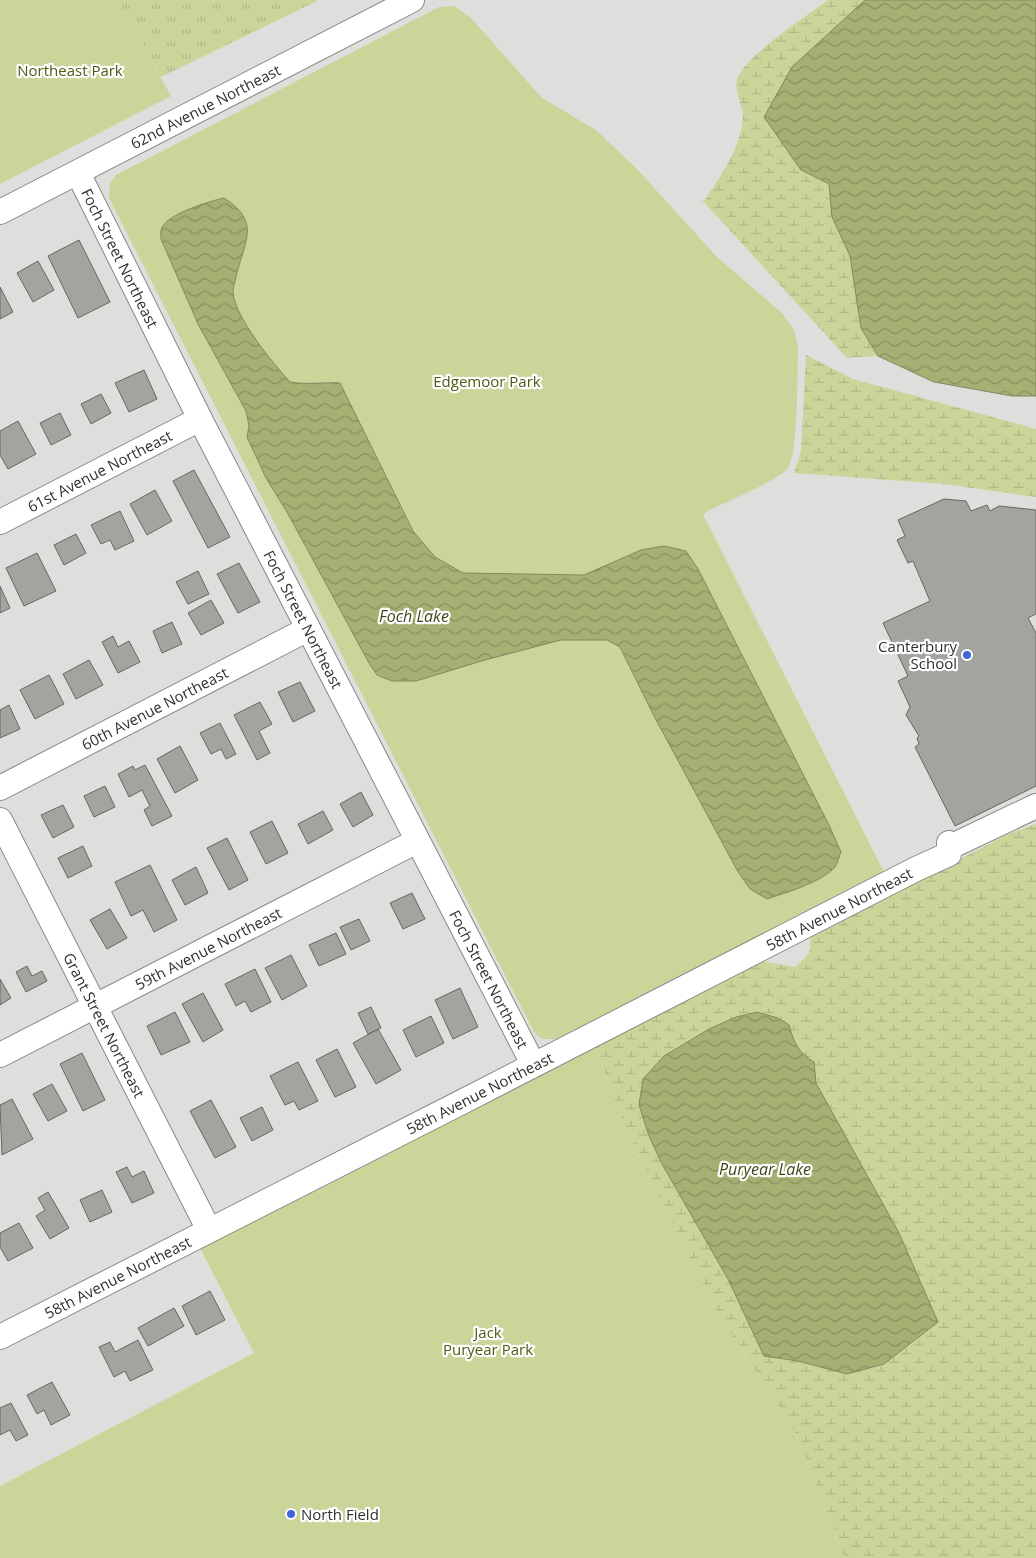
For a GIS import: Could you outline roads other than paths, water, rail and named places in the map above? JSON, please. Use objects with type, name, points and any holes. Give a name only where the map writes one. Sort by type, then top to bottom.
[{"type":"street","name":"62nd Avenue Northeast","points":[[0,212],[412,0]]},
{"type":"street","name":"Foch Street Northeast","points":[[78,173],[200,419],[533,1064]]},
{"type":"street","name":"61st Avenue Northeast","points":[[0,522],[200,419]]},
{"type":"street","name":"60th Avenue Northeast","points":[[0,788],[308,629]]},
{"type":"street","name":"58th Avenue Northeast","points":[[0,1337],[533,1064],[652,1006],[916,869],[939,860],[949,854],[949,845],[1036,806]]},
{"type":"street","name":"Grant Street Northeast","points":[[0,820],[209,1230]]},
{"type":"street","name":"59th Avenue Northeast","points":[[0,1055],[417,841]]},
{"type":"water","points":[[865,0],[1036,0],[1036,396],[1012,396],[934,382],[878,356],[861,328],[850,256],[832,217],[829,184],[801,170],[764,117],[792,67]]},
{"type":"water","name":"Foch Lake","points":[[224,198],[236,207],[247,224],[246,243],[233,292],[235,303],[247,327],[290,382],[340,383],[413,531],[435,557],[463,573],[584,575],[641,550],[664,546],[686,551],[698,569],[829,825],[841,852],[835,867],[803,886],[767,899],[750,889],[737,870],[654,716],[620,647],[607,640],[561,640],[416,681],[392,681],[377,675],[287,512],[266,478],[247,437],[249,426],[246,411],[198,324],[161,239],[162,228],[172,218],[190,209]]},
{"type":"water","name":"Puryear Lake","points":[[757,1012],[778,1018],[789,1025],[797,1046],[804,1055],[814,1062],[816,1083],[899,1233],[938,1322],[884,1364],[847,1374],[798,1361],[764,1356],[728,1279],[662,1164],[649,1136],[639,1105],[643,1079],[664,1056],[709,1029],[736,1017]]},
{"type":"place","name":"Canterbury School","points":[[967,655]]},
{"type":"place","name":"North Field","points":[[291,1514]]},
{"type":"park label","name":"Northeast Park","points":[[70,70]]},
{"type":"park label","name":"Edgemoor Park","points":[[487,381]]},
{"type":"park label","name":"Jack Puryear Park","points":[[488,1340]]}]
